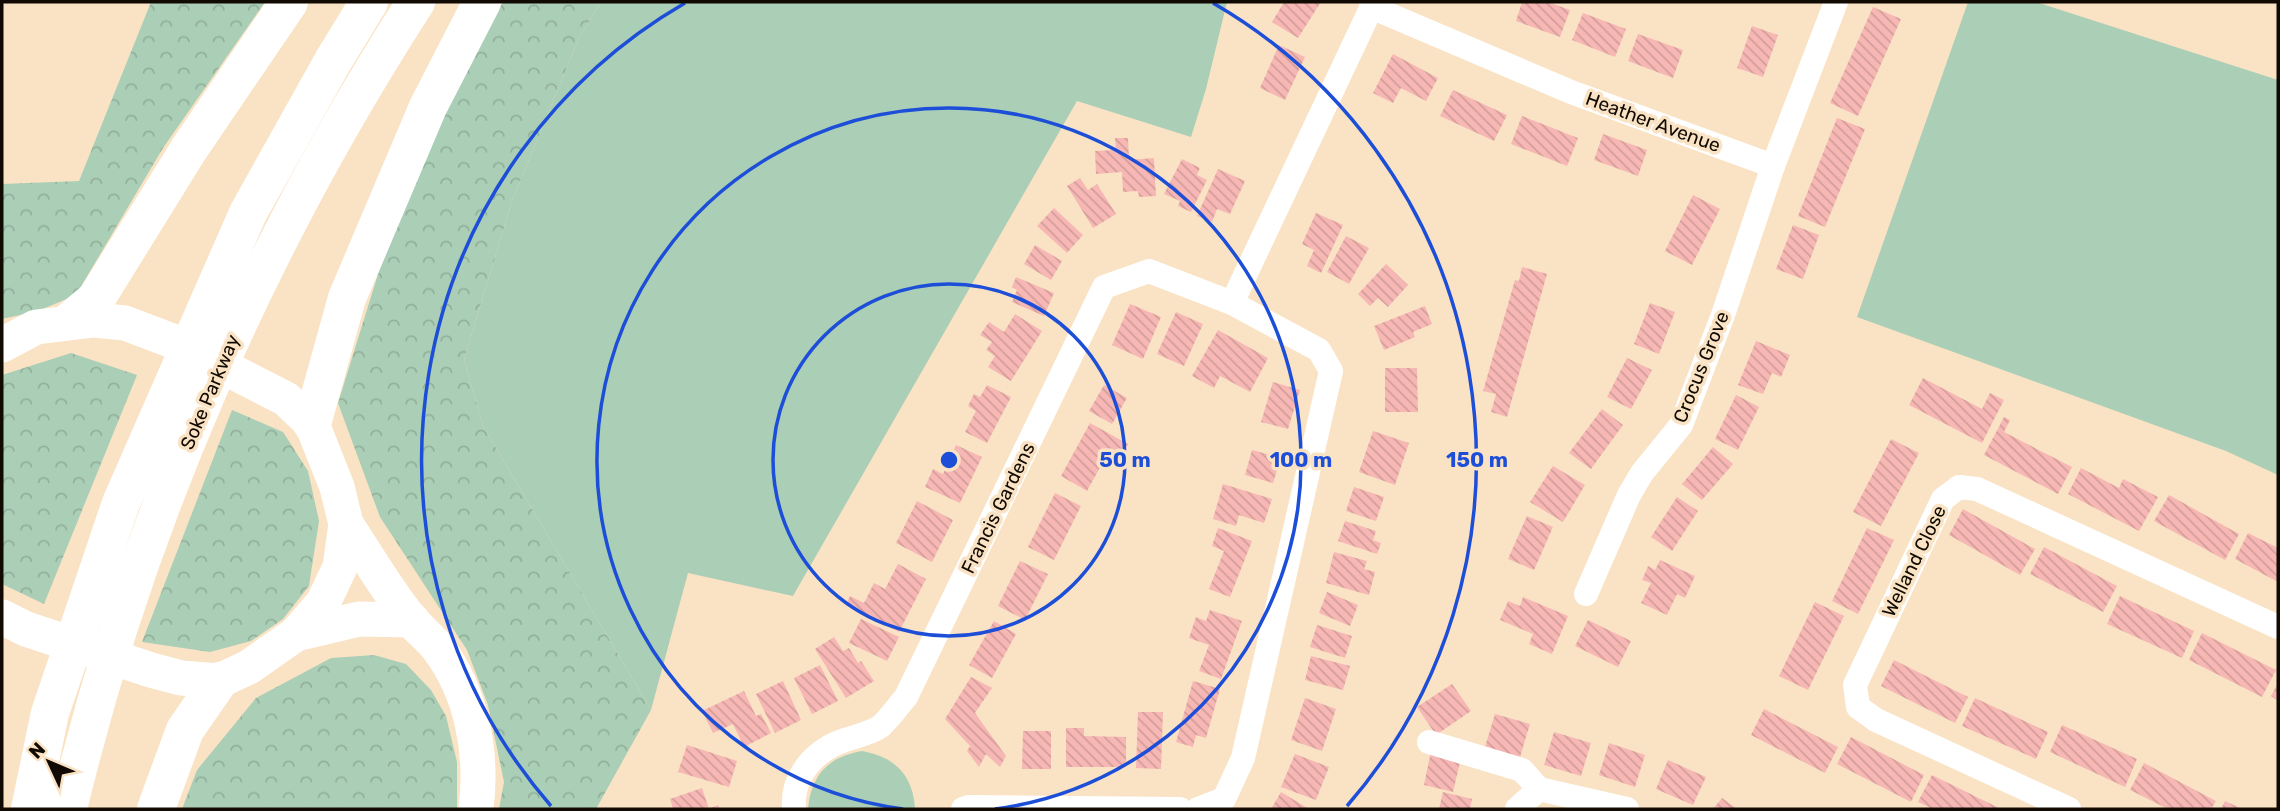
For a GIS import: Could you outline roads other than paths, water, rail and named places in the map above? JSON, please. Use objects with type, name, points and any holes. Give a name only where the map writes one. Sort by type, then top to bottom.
[{"type":"highway","points":[[70,321],[96,299],[189,149],[289,2]]},
{"type":"highway","name":"Soke Parkway","points":[[30,809],[50,713],[121,503],[248,213],[332,61],[369,2]]},
{"type":"highway","name":"Soke Parkway","points":[[68,809],[91,712],[171,484],[256,283],[358,92],[416,2]]},
{"type":"highway","points":[[312,424],[347,298],[428,107],[482,2]]},
{"type":"highway","points":[[156,809],[185,730],[219,681]]},
{"type":"street","points":[[1773,166],[1836,2]]},
{"type":"street","points":[[1232,303],[1373,4]]},
{"type":"street","name":"Heather Avenue","points":[[1373,4],[1571,92],[1773,166]]},
{"type":"street","name":"Crocus Grove","points":[[1586,594],[1629,495],[1642,472],[1681,425],[1723,315],[1773,166]]},
{"type":"street","name":"Francis Gardens","points":[[794,809],[793,799],[799,779],[810,762],[823,749],[879,727],[906,697],[1104,287],[1149,271],[1232,303],[1319,350],[1331,371],[1243,758],[1224,799],[1198,809]]},
{"type":"street","points":[[2,345],[36,327],[70,321],[125,323],[175,342],[299,408],[312,424],[337,487],[346,524],[412,620],[437,646],[458,680],[475,740],[480,779],[475,809]]},
{"type":"street","name":"Welland Close","points":[[2069,809],[1876,720],[1858,707],[1855,685],[1943,499],[1959,487],[1977,489],[2278,627]]},
{"type":"street","points":[[14,623],[151,670],[181,678],[219,681],[249,667],[296,634],[323,603],[340,567],[346,524]]},
{"type":"street","points":[[296,634],[359,619],[412,620]]},
{"type":"street","points":[[1429,742],[1522,770],[1539,789],[1627,809]]},
{"type":"street","points":[[1517,809],[1539,789]]},
{"type":"street","points":[[962,809],[1180,809]]}]
